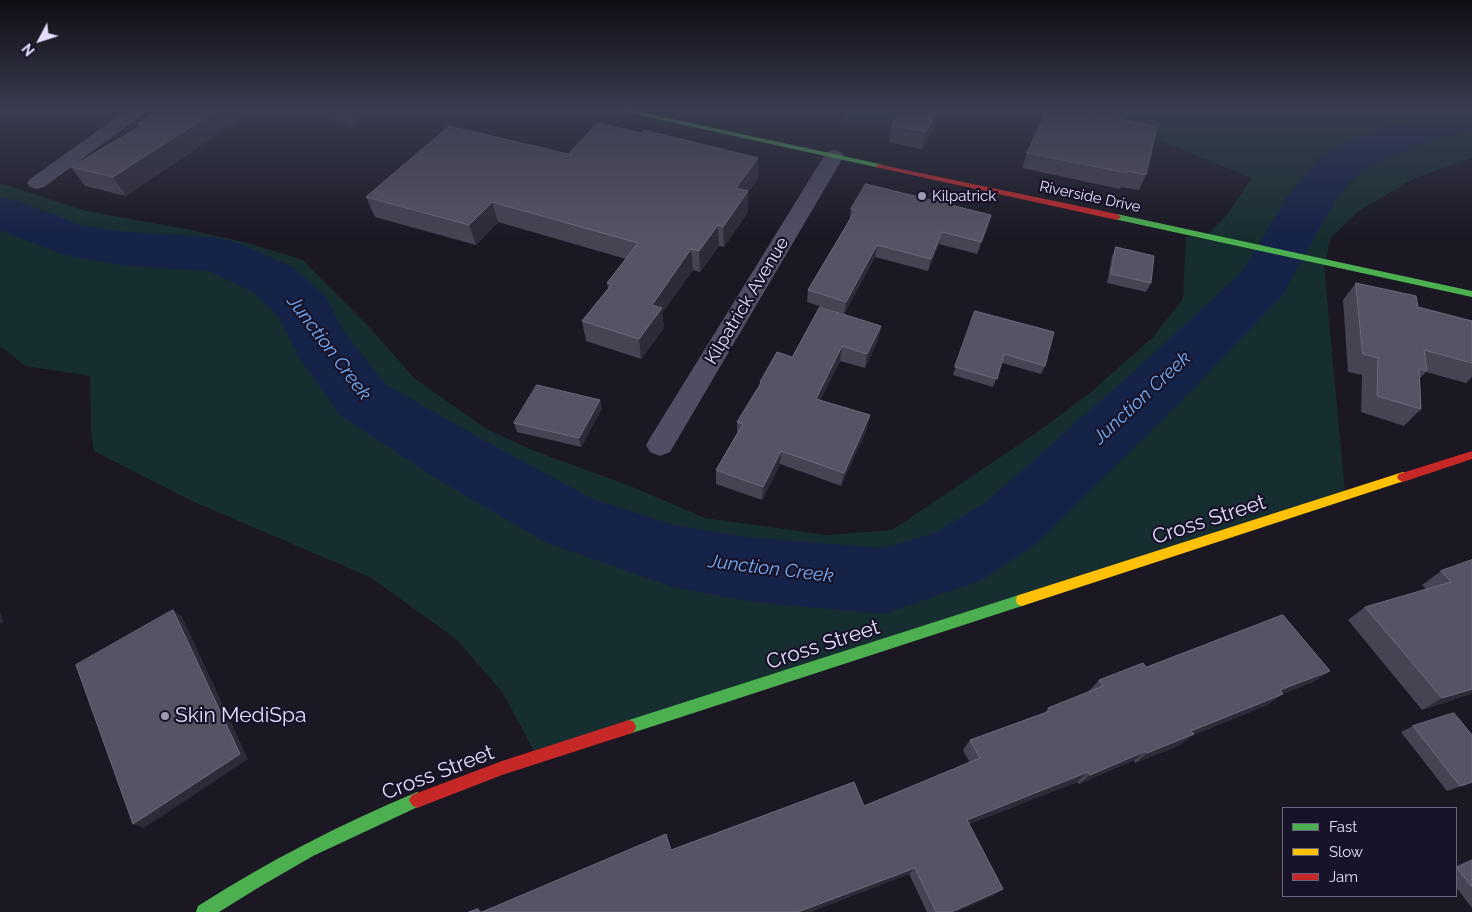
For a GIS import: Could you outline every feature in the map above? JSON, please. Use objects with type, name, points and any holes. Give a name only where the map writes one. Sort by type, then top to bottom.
[{"type":"street","points":[[37,183],[82,152]]},
{"type":"street","name":"Riverside Drive","points":[[813,152],[1214,240],[1472,294]]},
{"type":"street","name":"Kilpatrick Avenue","points":[[660,445],[834,156]]},
{"type":"street","name":"Cross Street","points":[[204,912],[226,896],[323,841],[424,795],[511,765],[1472,455]]},
{"type":"green space","points":[[1187,152],[1472,152],[1472,158],[1415,178],[1360,210],[1331,238],[1324,265],[1345,493],[535,753],[503,693],[456,639],[370,577],[190,500],[94,451],[91,429],[90,376],[25,366],[0,346],[0,183],[86,211],[186,229],[248,243],[303,260],[372,330],[414,378],[485,428],[532,450],[630,486],[705,518],[827,535],[892,530],[1039,431],[1090,393],[1153,337],[1183,299],[1186,236],[1203,239],[1226,216],[1252,178]]},
{"type":"building","points":[[97,152],[153,152],[113,177],[71,167]]},
{"type":"building","points":[[419,152],[558,152],[568,154],[570,152],[732,152],[758,158],[736,188],[748,191],[723,227],[718,225],[699,251],[691,249],[652,305],[662,308],[639,339],[582,321],[612,284],[607,283],[638,243],[492,202],[469,225],[366,197]]},
{"type":"building","points":[[1028,152],[1151,152],[1146,175],[1027,153]]},
{"type":"building","points":[[866,184],[991,215],[981,242],[942,232],[931,259],[877,245],[846,302],[808,290],[855,211],[851,209]]},
{"type":"building","points":[[1116,247],[1154,256],[1151,283],[1111,274]]},
{"type":"building","points":[[1356,283],[1416,296],[1418,307],[1472,321],[1472,363],[1424,350],[1427,371],[1419,369],[1421,409],[1377,396],[1378,358],[1363,354]]},
{"type":"building","points":[[820,307],[881,326],[867,354],[842,346],[816,399],[870,415],[844,473],[781,451],[763,487],[716,470],[743,424],[737,422],[777,352],[792,357]]},
{"type":"building","points":[[975,311],[1054,332],[1045,366],[1004,354],[997,379],[955,367]]},
{"type":"building","points":[[537,385],[600,400],[579,438],[514,423]]},
{"type":"building","points":[[1472,560],[1472,689],[1442,698],[1365,607],[1451,582],[1441,571]]},
{"type":"building","name":"Skin MediSpa","points":[[173,610],[240,754],[133,824],[76,665]]},
{"type":"building","points":[[1283,615],[1330,671],[1280,690],[1283,694],[1191,731],[1194,734],[1147,753],[1146,751],[1090,775],[1088,772],[967,820],[1003,889],[951,912],[936,912],[915,868],[798,912],[482,912],[666,834],[671,850],[854,782],[864,806],[980,758],[970,740],[1050,711],[1048,708],[1103,686],[1099,680],[1143,663],[1146,667]]},
{"type":"building","points":[[1454,713],[1472,735],[1472,782],[1460,786],[1413,726]]},
{"type":"building","points":[[1472,861],[1472,887],[1457,868]]},
{"type":"waterway","name":"Junction Creek","points":[[0,212],[74,241],[128,249],[219,255],[274,280],[305,310],[320,343],[363,400],[461,460],[572,522],[673,556],[753,570],[884,581],[956,558],[1011,523],[1162,382],[1263,283],[1314,194],[1338,167],[1363,152]]},
{"type":"traffic: fast","points":[[813,152],[880,166]]},
{"type":"traffic: fast","points":[[1117,217],[1472,294]]},
{"type":"traffic: fast","points":[[629,727],[1022,600]]},
{"type":"traffic: fast","points":[[204,912],[281,865],[362,824],[417,800]]},
{"type":"traffic: slow","points":[[1022,600],[1403,477]]},
{"type":"traffic: jam","points":[[880,166],[1117,217]]},
{"type":"traffic: jam","points":[[1403,477],[1472,455]]},
{"type":"traffic: jam","points":[[417,800],[502,768],[629,727]]},
{"type":"place","name":"Kilpatrick","points":[[922,196]]},
{"type":"place","name":"Skin MediSpa","points":[[165,716]]}]
